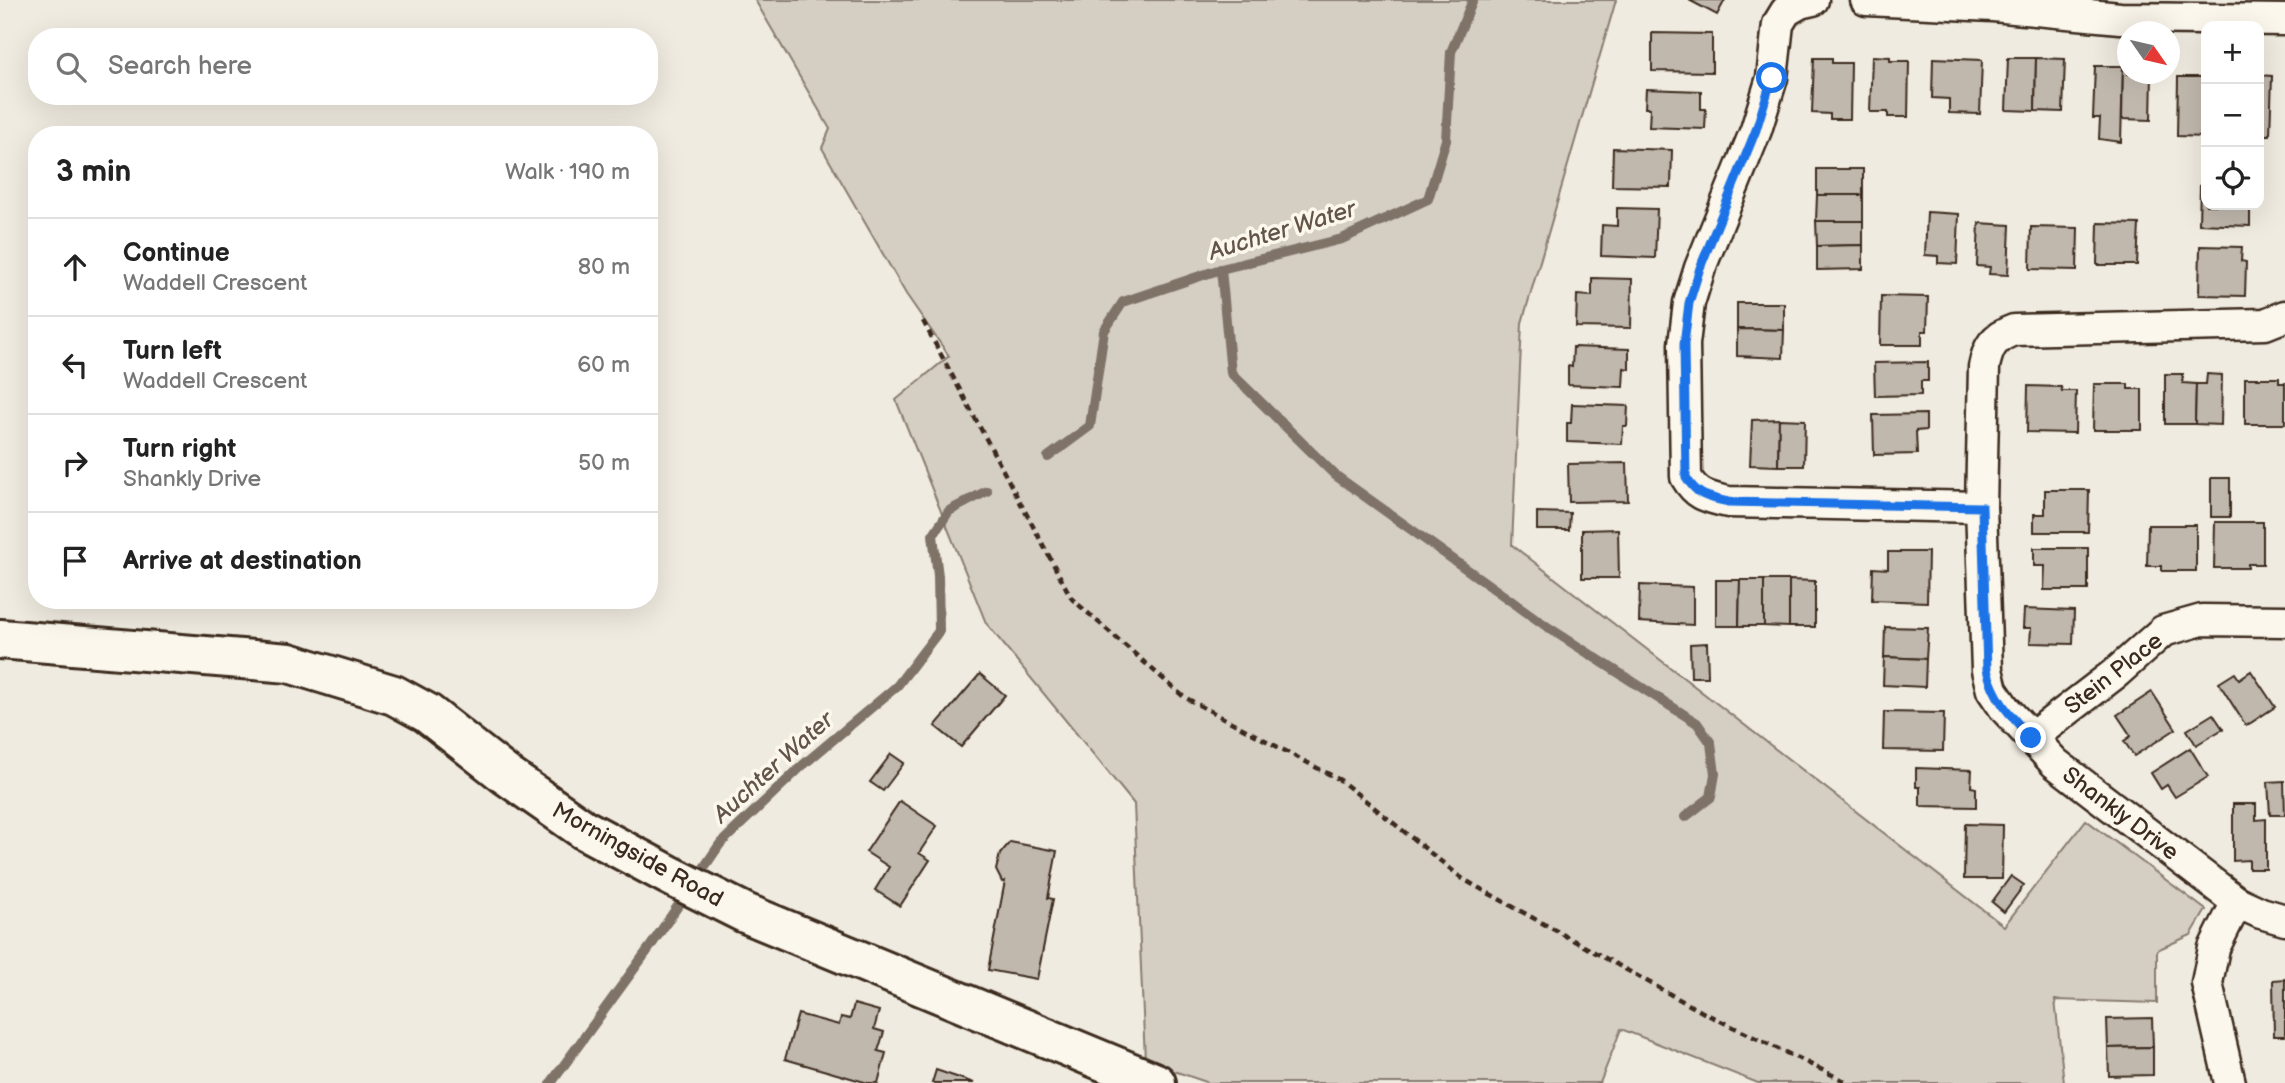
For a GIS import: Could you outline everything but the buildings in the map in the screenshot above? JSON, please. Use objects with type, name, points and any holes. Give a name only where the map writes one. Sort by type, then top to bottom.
[{"type":"street","points":[[1813,0],[1800,3],[1786,11],[1778,24],[1772,78],[1756,130],[1700,268],[1689,303],[1684,344],[1686,477],[1693,489],[1705,496],[1728,502],[1982,507]]},
{"type":"street","points":[[1866,0],[1993,6],[2120,18],[2285,20]]},
{"type":"street","name":"Shankly Drive","points":[[2285,316],[2265,324],[2014,330],[1998,336],[1988,350],[1984,366],[1982,507],[1987,670],[1992,690],[2005,709],[2055,763],[2237,902],[2285,920]]},
{"type":"street","name":"Stein Place","points":[[2031,738],[2118,672],[2163,631],[2202,620],[2285,621]]},
{"type":"street","name":"Morningside Road","points":[[0,639],[289,663],[394,695],[428,713],[506,775],[583,829],[745,914],[1156,1083]]},
{"type":"street","points":[[2230,1083],[2207,983],[2214,948],[2237,902]]},
{"type":"path","points":[[923,321],[1072,599],[1184,697],[1339,779],[1463,878],[1704,1013],[1849,1083]]},
{"type":"shaded area","points":[[755,0],[1616,0],[1522,323],[1512,545],[2004,926],[2086,820],[2206,910],[2191,935],[2157,950],[2157,1003],[2055,1000],[2064,1083],[1758,1083],[1621,1029],[1600,1083],[1209,1083],[1145,1061],[1134,804],[986,623],[896,400],[949,356],[906,294],[822,148],[830,129]]},
{"type":"waterway","name":"Auchter Water","points":[[1048,457],[1090,426],[1104,331],[1123,302],[1221,269],[1342,239],[1428,199],[1446,140],[1451,52],[1473,0]]},
{"type":"waterway","points":[[1221,269],[1231,373],[1335,475],[1549,628],[1697,723],[1711,743],[1715,774],[1711,797],[1685,817]]},
{"type":"waterway","name":"Auchter Water","points":[[551,1083],[650,947],[720,844],[803,765],[897,686],[939,631],[938,576],[933,535],[949,511],[987,491]]},
{"type":"route","points":[[1772,78],[1756,130],[1700,268],[1689,303],[1684,344],[1686,477],[1693,489],[1705,496],[1728,502],[1982,507],[1987,670],[1992,690],[2031,738]]}]
